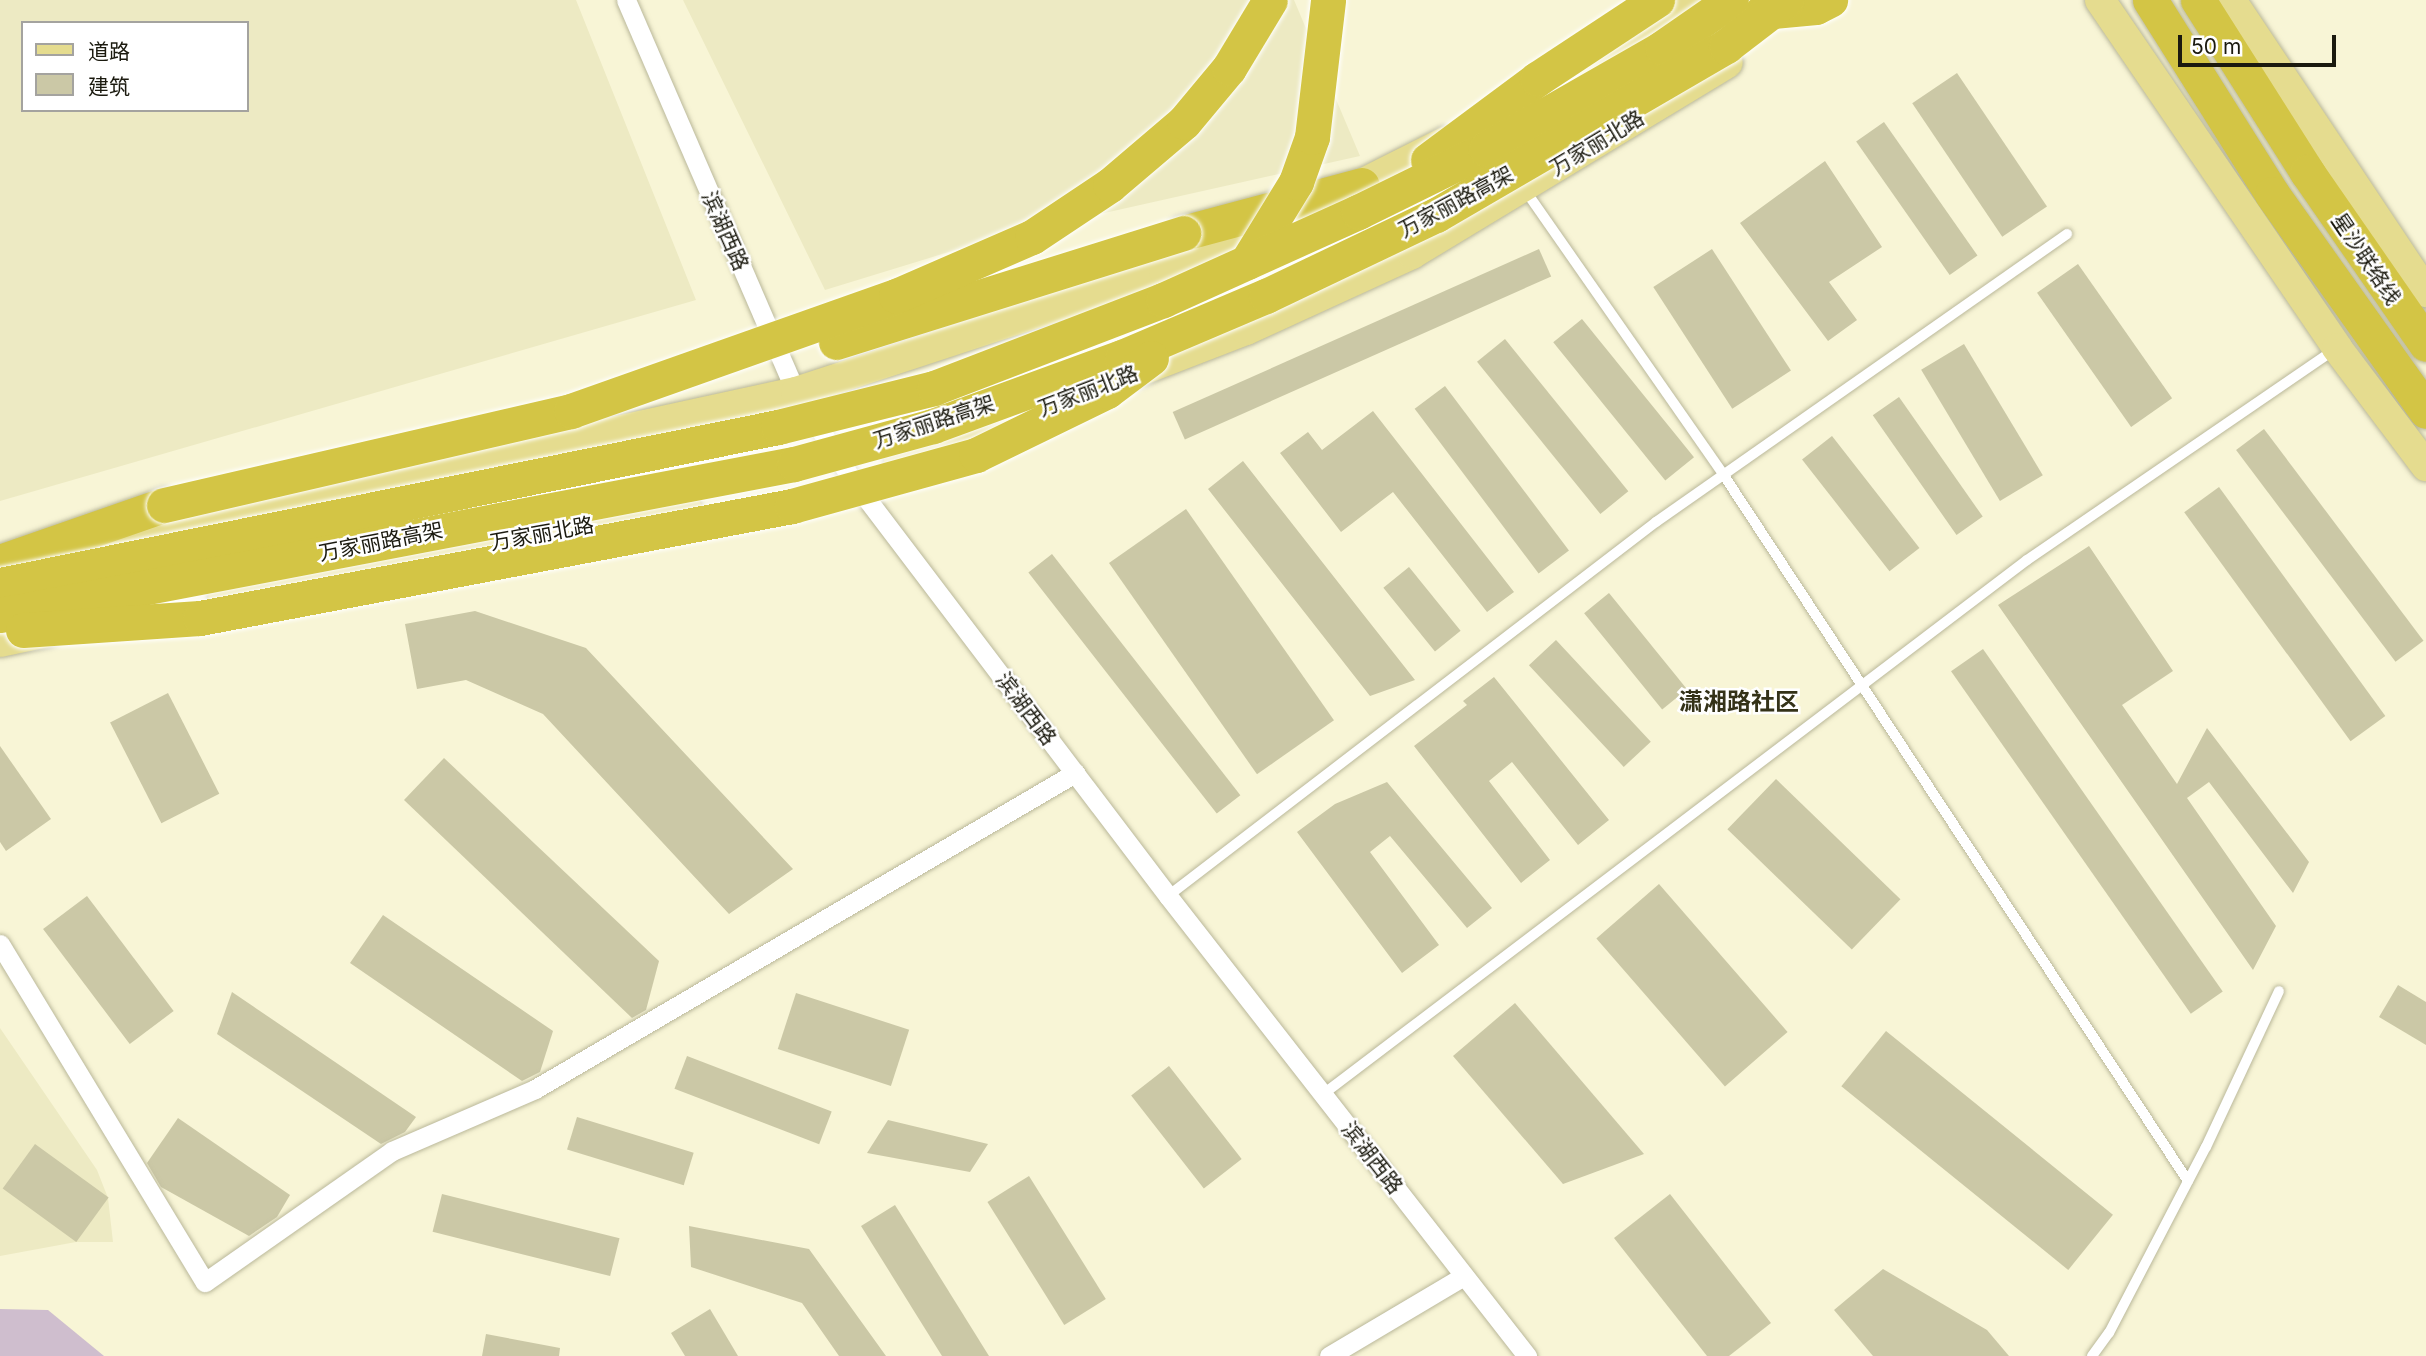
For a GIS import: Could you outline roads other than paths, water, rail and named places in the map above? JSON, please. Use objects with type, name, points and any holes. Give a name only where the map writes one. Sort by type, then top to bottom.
[{"type":"highway","points":[[570,411],[897,296],[1032,237],[1110,185],[1184,122],[1229,68],[1270,0]]},
{"type":"highway","points":[[0,632],[200,618],[792,506],[976,455],[1059,417],[1107,391],[1219,302],[1262,242],[1297,182],[1312,137],[1328,0]]},
{"type":"highway","points":[[1652,0],[1740,14],[1816,7],[1830,0]]},
{"type":"highway","points":[[0,563],[164,505],[721,378],[1183,233],[1360,199],[1657,0]]},
{"type":"highway","name":"万家丽路高架","points":[[0,585],[778,427],[934,388],[1163,300],[1360,199],[1486,149],[1662,48],[1731,0]]},
{"type":"highway","name":"万家丽路高架","points":[[0,615],[794,464],[933,426],[1122,357],[1266,296],[1436,215],[1727,46],[1786,0]]},
{"type":"highway","points":[[2133,0],[2205,88]]},
{"type":"highway","points":[[2150,0],[2341,297],[2426,411]]},
{"type":"highway","name":"星沙联络线","points":[[2208,2],[2306,172],[2426,344]]},
{"type":"main road","points":[[0,563],[796,392],[1164,271],[1360,199],[1699,0]]},
{"type":"main road","name":"万家丽北路","points":[[0,642],[476,545],[851,478],[1246,330],[1412,254],[1720,69],[1811,0]]},
{"type":"main road","points":[[2100,0],[2337,348],[2426,466]]},
{"type":"main road","points":[[2208,2],[2426,292]]},
{"type":"street","name":"滨湖西路","points":[[626,0],[796,392],[851,478],[1168,896],[1527,1356]]},
{"type":"street","points":[[0,944],[205,1282],[391,1152],[535,1089],[1075,773]]},
{"type":"street","points":[[1329,1356],[1464,1276]]},
{"type":"lane","points":[[1525,189],[1723,474],[2188,1181]]},
{"type":"lane","points":[[1168,896],[1723,474],[2067,234]]},
{"type":"lane","points":[[1322,1095],[1859,684],[2027,559],[2337,348]]},
{"type":"lane","points":[[2092,1356],[2109,1333],[2188,1181],[2279,991]]},
{"type":"district","name":"潇湘路社区","points":[[1739,702]]}]
